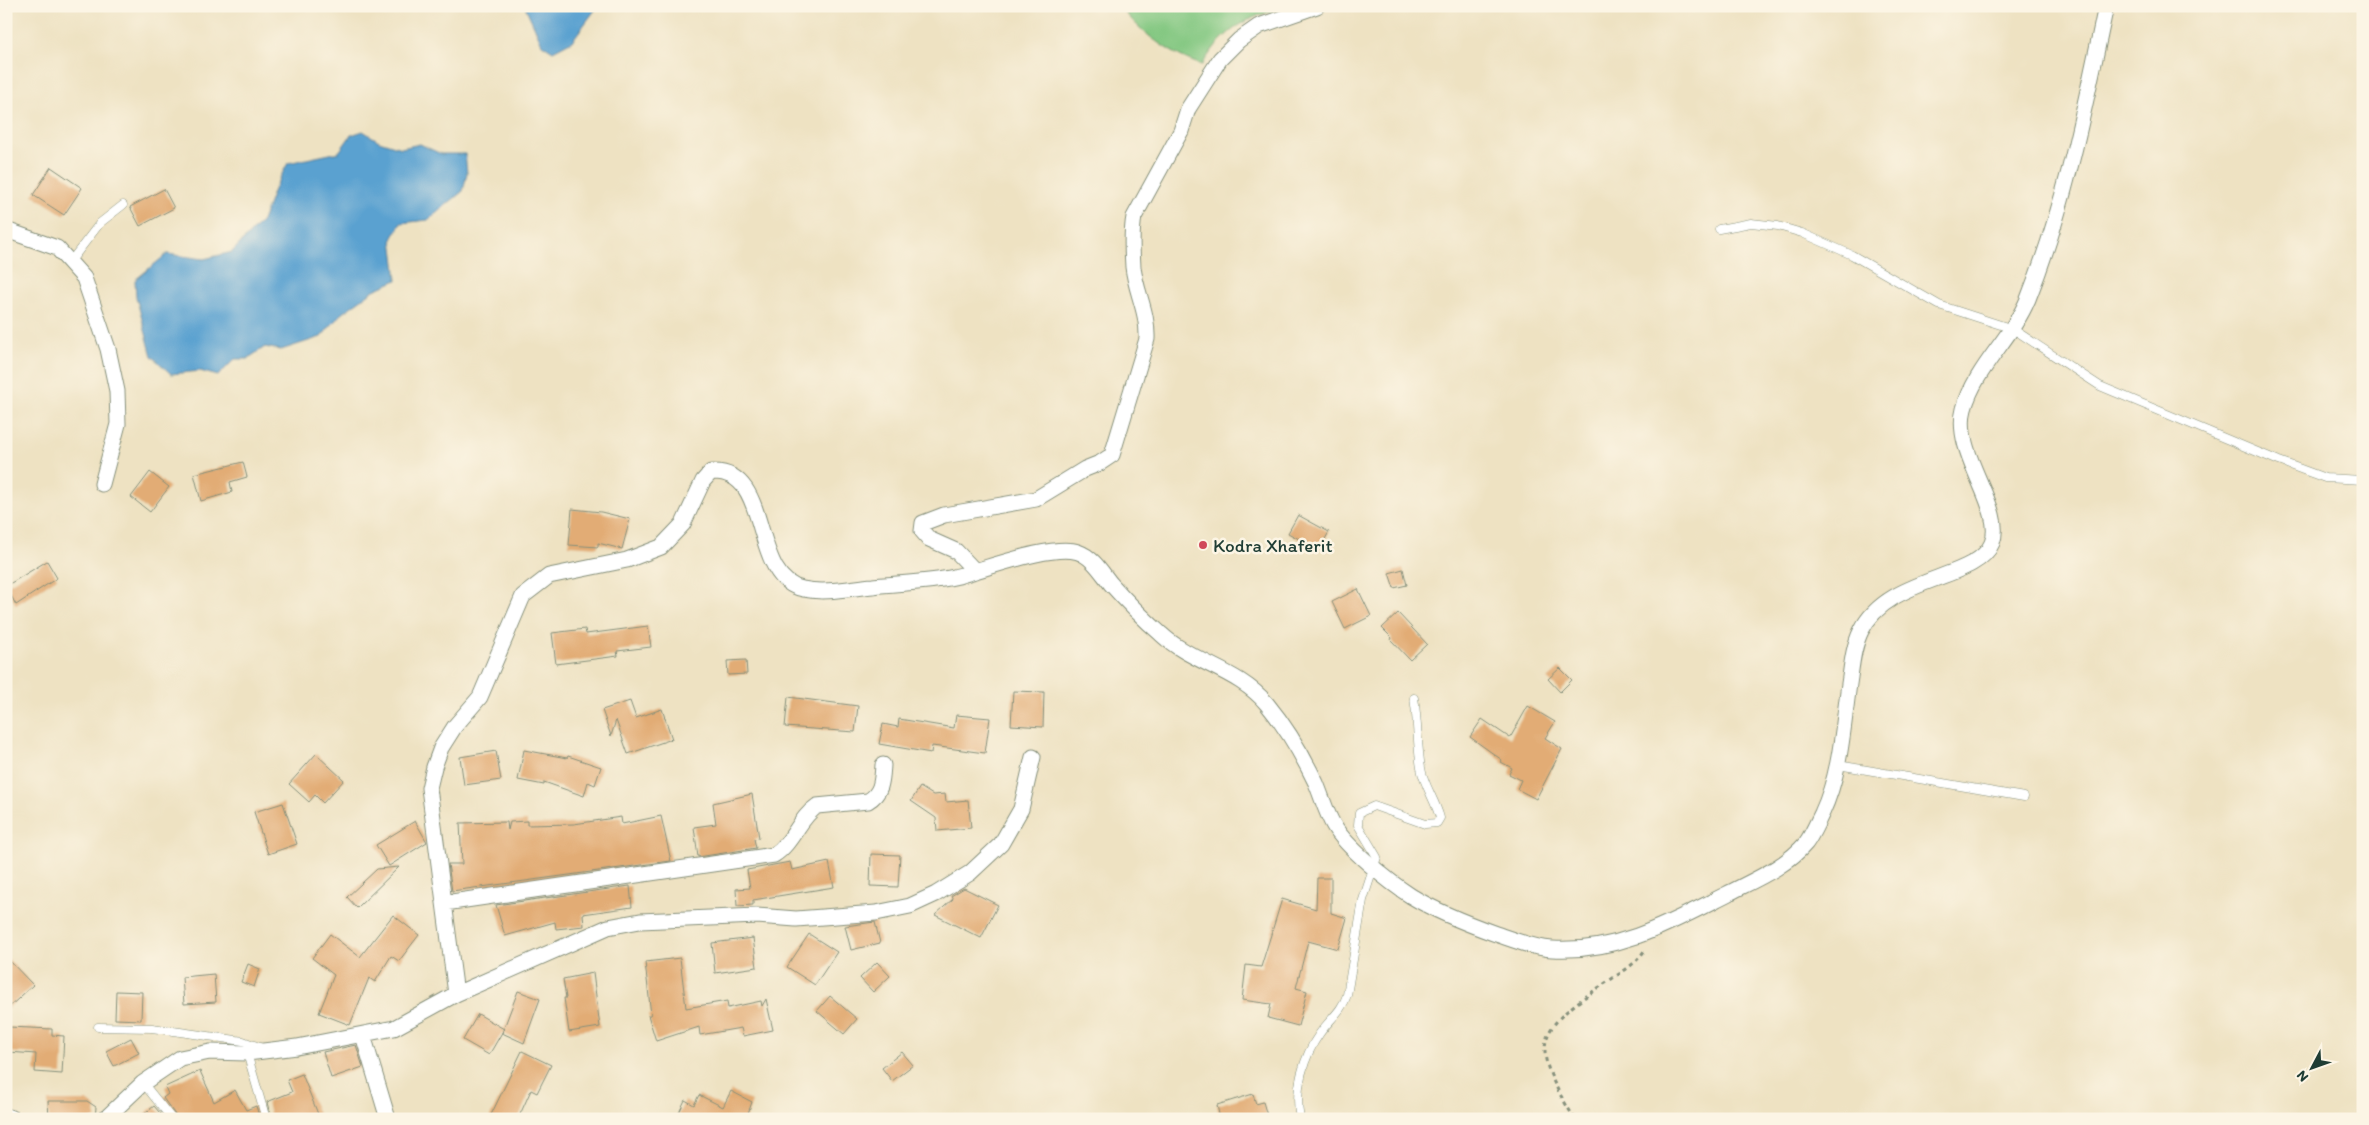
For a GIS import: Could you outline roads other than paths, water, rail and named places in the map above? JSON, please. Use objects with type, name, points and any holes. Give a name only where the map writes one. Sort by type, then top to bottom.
[{"type":"street","points":[[975,570],[956,551],[929,539],[922,531],[923,523],[944,515],[1036,499],[1084,469],[1100,463],[1112,455],[1146,339],[1148,322],[1134,268],[1132,228],[1134,217],[1181,131],[1188,109],[1220,59],[1239,40],[1259,26],[1317,6]]},
{"type":"street","points":[[456,994],[429,797],[434,766],[441,748],[455,726],[480,697],[523,596],[549,576],[627,560],[661,546],[683,524],[703,481],[711,472],[720,471],[732,474],[747,492],[755,508],[770,556],[779,574],[788,584],[809,590],[822,591],[934,580],[1047,552],[1078,552],[1090,559],[1125,599],[1164,637],[1182,651],[1212,663],[1264,700],[1302,757],[1316,784],[1332,823],[1343,838],[1373,866],[1410,896],[1485,930],[1548,949],[1593,948],[1649,933],[1766,873],[1806,843],[1831,793],[1838,765],[1853,656],[1861,630],[1874,612],[1891,597],[1912,586],[1964,567],[1990,549],[1995,528],[1992,514],[1968,454],[1962,426],[1962,416],[1975,386],[2012,329],[2030,293],[2072,165],[2106,6]]},
{"type":"street","points":[[6,230],[57,248],[84,278],[108,349],[117,391],[118,424],[102,484]]},
{"type":"street","points":[[105,1119],[143,1083],[180,1058],[210,1052],[247,1053],[363,1035],[394,1028],[456,994],[608,927],[632,922],[757,916],[796,919],[876,914],[910,906],[936,894],[970,873],[1001,844],[1021,809],[1034,757]]},
{"type":"street","points":[[445,903],[774,855],[783,849],[810,811],[817,806],[868,801],[875,797],[881,788],[883,765]]},
{"type":"street","points":[[363,1035],[388,1119]]},
{"type":"street","points":[[6,1116],[14,1119]]},
{"type":"lane","points":[[70,262],[100,223],[123,205]]},
{"type":"lane","points":[[1719,229],[1751,224],[1778,226],[1802,233],[1852,255],[1939,305],[2012,329],[2100,386],[2279,461],[2325,478],[2363,480]]},
{"type":"lane","points":[[1300,1119],[1296,1102],[1303,1072],[1319,1034],[1343,1008],[1347,995],[1363,900],[1377,857],[1358,825],[1359,813],[1374,806],[1424,824],[1437,824],[1440,818],[1421,769],[1418,721],[1414,698]]},
{"type":"lane","points":[[1838,765],[2024,797]]},
{"type":"lane","points":[[98,1027],[152,1028],[243,1041],[268,1050]]},
{"type":"lane","points":[[247,1053],[266,1119]]},
{"type":"lane","points":[[143,1083],[172,1119]]},
{"type":"water","points":[[525,6],[598,6],[572,41],[553,51],[542,44]]},
{"type":"water","points":[[363,131],[379,141],[401,148],[420,144],[441,154],[465,154],[467,173],[463,191],[428,220],[401,223],[392,239],[397,280],[374,290],[341,314],[321,337],[281,350],[265,347],[247,359],[235,359],[218,376],[200,371],[171,374],[152,356],[136,297],[135,280],[167,254],[204,259],[232,252],[262,221],[275,187],[288,163],[339,152],[351,135]]},
{"type":"place","name":"Kodra Xhaferit","points":[[1203,545]]}]
